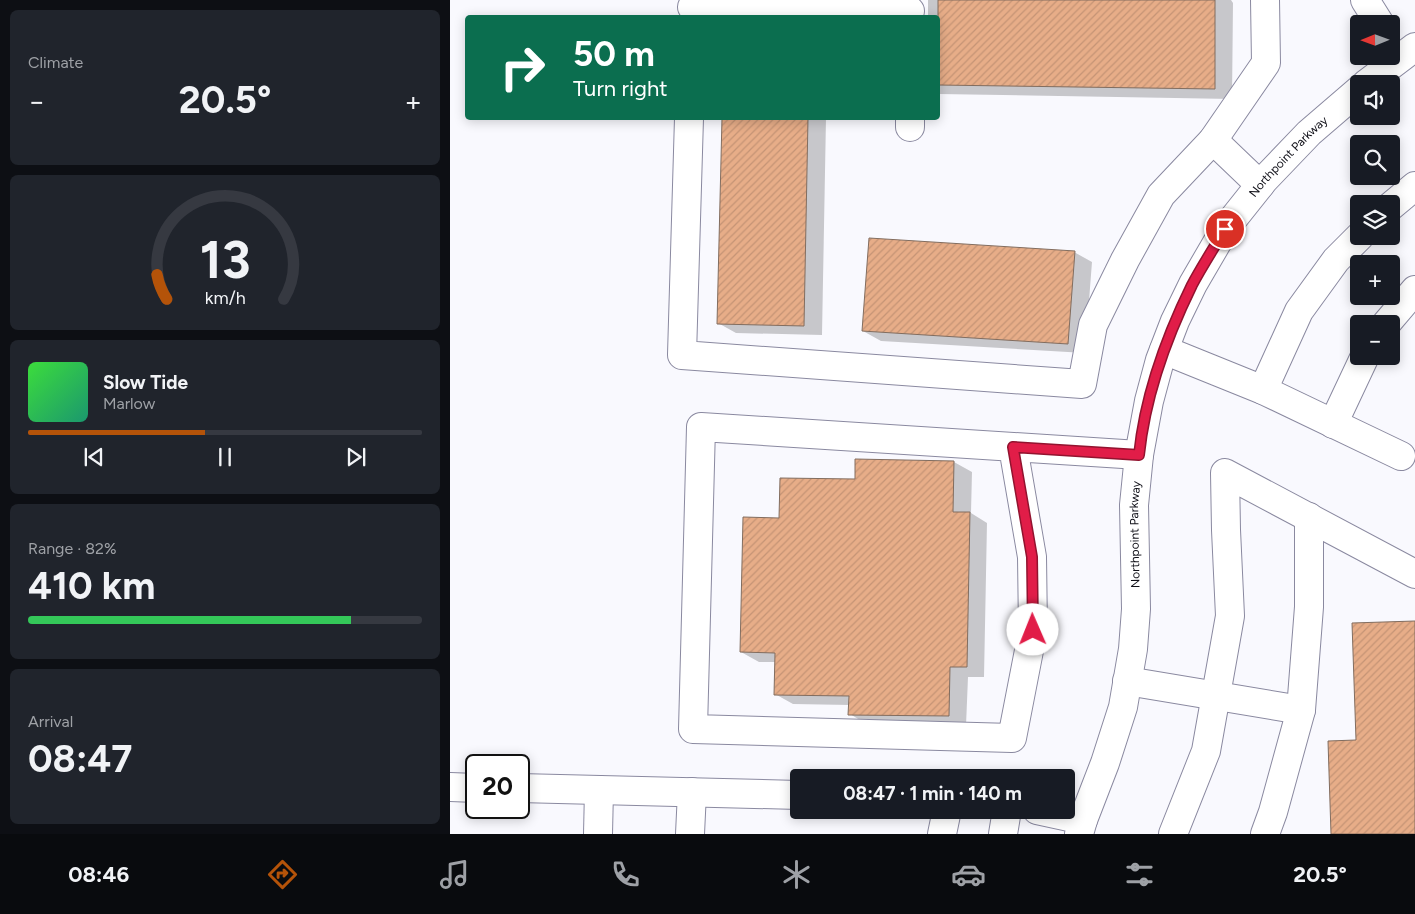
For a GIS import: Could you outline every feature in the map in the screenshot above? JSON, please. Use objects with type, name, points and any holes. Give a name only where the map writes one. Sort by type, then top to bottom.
[{"type":"street","points":[[689,120],[682,355],[1082,384],[1093,325],[1124,260],[1161,195],[1213,140],[1266,63],[1265,0]]},
{"type":"street","points":[[1365,0],[1374,15]]},
{"type":"street","points":[[692,8],[910,10]]},
{"type":"street","points":[[1375,75],[1402,49]]},
{"type":"street","name":"Northpoint Parkway","points":[[1081,827],[1105,763],[1123,707],[1133,649],[1136,609],[1134,504],[1139,455],[1149,401],[1164,350],[1193,284],[1225,229],[1260,185],[1309,133],[1350,98]]},
{"type":"street","points":[[1213,140],[1260,185]]},
{"type":"street","points":[[1400,198],[1415,186]]},
{"type":"street","points":[[1263,390],[1299,310],[1336,260],[1351,245]]},
{"type":"street","points":[[1394,315],[1415,290]]},
{"type":"street","points":[[1164,350],[1263,390],[1401,456]]},
{"type":"street","points":[[1333,424],[1361,365]]},
{"type":"street","points":[[1013,447],[1032,557],[1033,630],[1012,738],[693,729],[701,427],[1139,455]]},
{"type":"street","points":[[1173,834],[1206,751],[1230,616],[1225,473],[1415,574]]},
{"type":"street","points":[[1265,834],[1273,812],[1301,710],[1309,607],[1309,518]]},
{"type":"street","points":[[1127,681],[1301,710]]},
{"type":"street","points":[[450,787],[465,788]]},
{"type":"street","points":[[530,788],[790,794]]},
{"type":"street","points":[[598,834],[599,790]]},
{"type":"street","points":[[690,834],[692,792]]},
{"type":"street","points":[[942,834],[945,819]]},
{"type":"street","points":[[1003,834],[1006,819]]},
{"type":"street","points":[[1060,819],[1081,827]]},
{"type":"building","points":[[938,0],[1215,0],[1215,89],[940,85],[940,15],[938,15]]},
{"type":"building","points":[[722,120],[808,120],[804,326],[717,324]]},
{"type":"building","points":[[869,238],[1075,251],[1068,344],[862,331]]},
{"type":"building","points":[[855,459],[954,461],[953,512],[970,512],[967,667],[950,667],[949,716],[848,715],[849,696],[774,695],[775,653],[740,652],[743,517],[779,518],[780,478],[855,479]]},
{"type":"building","points":[[1415,621],[1415,834],[1331,834],[1328,741],[1356,740],[1352,623]]},
{"type":"route","points":[[1033,630],[1032,557],[1013,447],[1139,455],[1149,401],[1160,360],[1193,284],[1225,229]]}]
